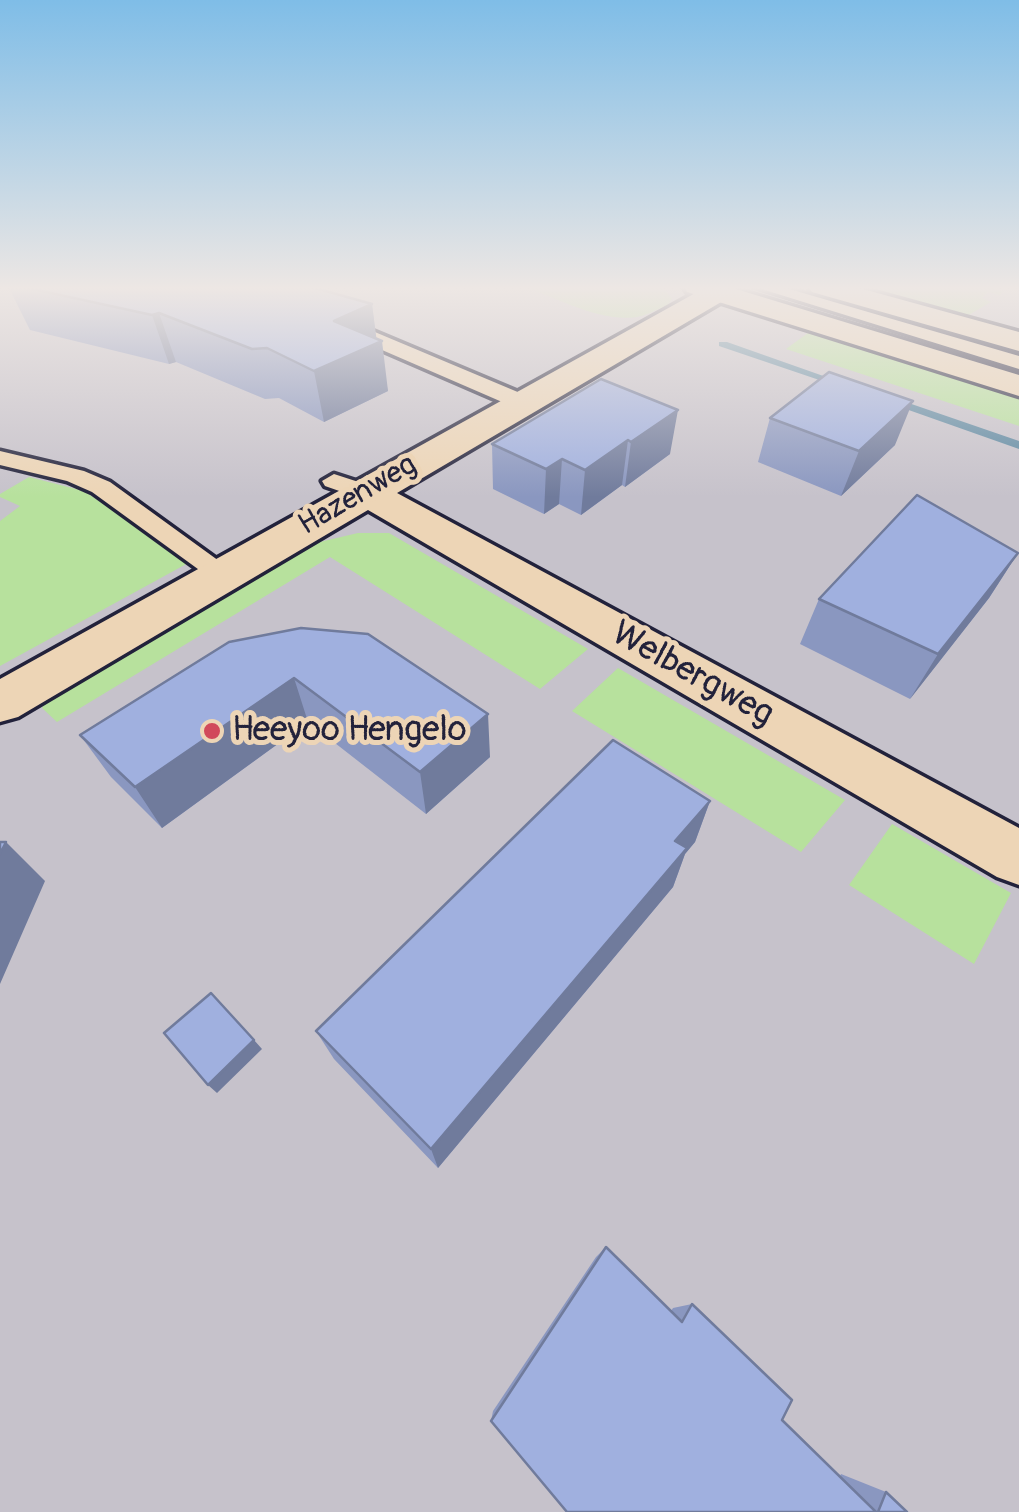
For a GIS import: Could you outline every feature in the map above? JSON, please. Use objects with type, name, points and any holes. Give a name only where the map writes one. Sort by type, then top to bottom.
[{"type":"street","name":"Hazenweg","points":[[0,704],[223,574],[349,487],[524,402],[598,357]]},
{"type":"street","points":[[925,357],[1019,386]]},
{"type":"street","name":"Welbergweg","points":[[349,487],[1019,858]]},
{"type":"lane","points":[[416,357],[524,402]]},
{"type":"lane","points":[[0,458],[101,486],[223,574]]},
{"type":"shaded area","points":[[0,357],[1019,357],[1019,1512],[0,1512]]},
{"type":"green space","points":[[809,357],[895,357],[1019,396],[1019,426]]},
{"type":"green space","points":[[29,477],[84,491],[190,562],[0,666],[0,521],[20,506],[0,494]]},
{"type":"green space","points":[[358,533],[389,533],[588,649],[540,689],[330,557],[57,722],[42,708],[46,700],[311,544]]},
{"type":"green space","points":[[618,668],[845,800],[801,852],[572,711]]},
{"type":"green space","points":[[892,824],[1011,893],[974,964],[849,885]]},
{"type":"building","points":[[284,357],[347,357],[314,371]]},
{"type":"building","points":[[829,372],[913,401],[859,451],[770,418]]},
{"type":"building","points":[[601,379],[678,410],[585,470],[562,459],[546,469],[492,444]]},
{"type":"building","points":[[917,495],[1018,553],[938,654],[819,599]]},
{"type":"building","points":[[301,628],[368,634],[488,714],[420,772],[294,678],[135,787],[80,735],[229,642]]},
{"type":"building","points":[[613,740],[710,801],[675,841],[687,848],[431,1149],[316,1031]]},
{"type":"building","points":[[211,993],[254,1040],[208,1085],[164,1033]]},
{"type":"building","points":[[606,1247],[682,1322],[692,1304],[792,1400],[782,1420],[876,1512],[567,1512],[491,1421]]},
{"type":"building","points":[[886,1492],[907,1512],[878,1512]]},
{"type":"waterway","points":[[760,357],[841,384]]},
{"type":"waterway","points":[[890,400],[1019,445]]},
{"type":"place","name":"Heeyoo Hengelo","points":[[212,731]]}]
